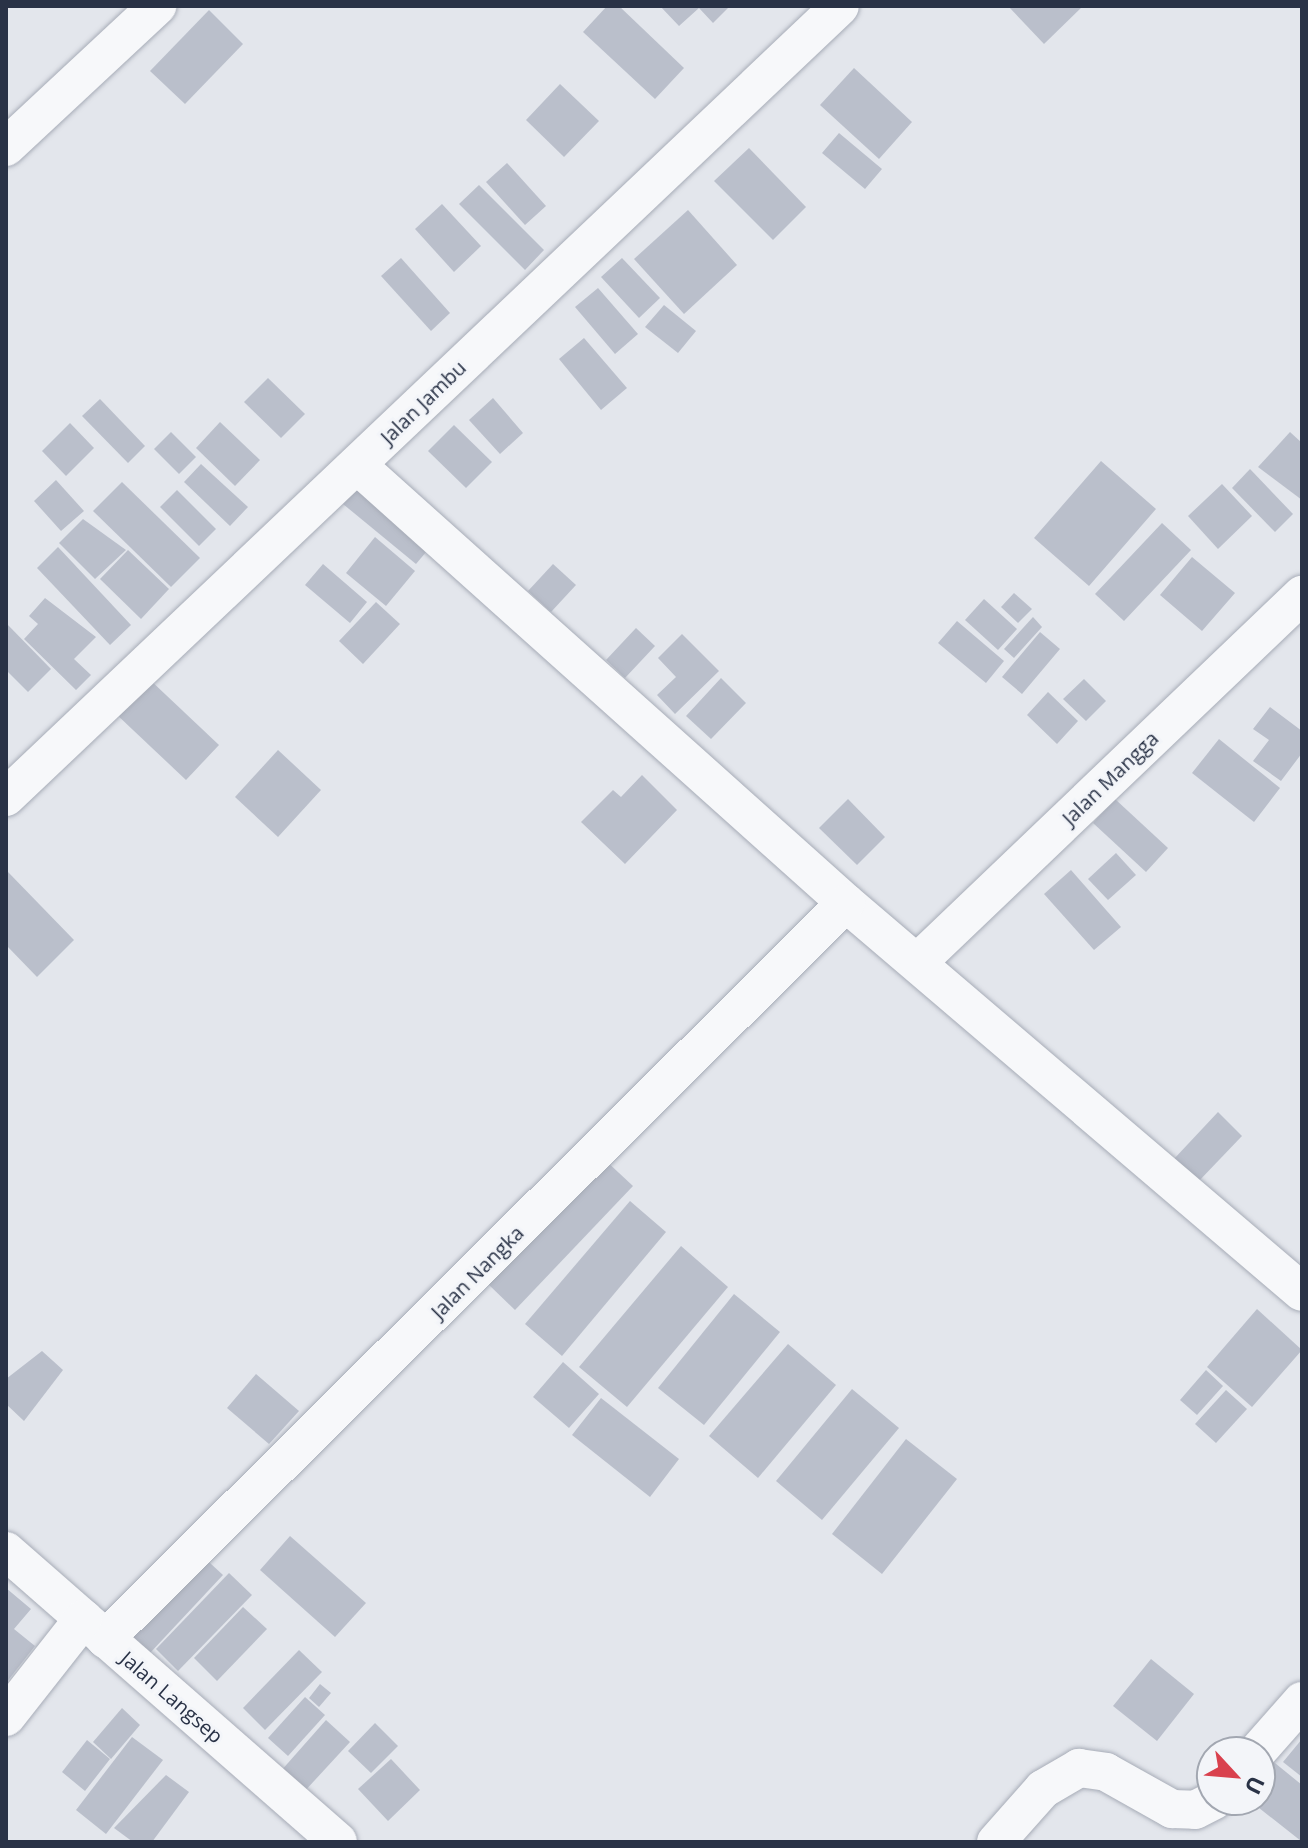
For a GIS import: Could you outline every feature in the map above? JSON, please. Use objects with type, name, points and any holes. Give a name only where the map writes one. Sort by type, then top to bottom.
[{"type":"street","points":[[6,147],[157,6]]},
{"type":"street","name":"Jalan Jambu","points":[[6,797],[840,6]]},
{"type":"street","points":[[357,465],[846,903],[919,961],[1302,1292]]},
{"type":"street","name":"Jalan Mangga","points":[[919,961],[1302,595]]},
{"type":"street","name":"Jalan Nangka","points":[[6,1717],[846,903]]},
{"type":"street","name":"Jalan Langsep","points":[[6,1551],[338,1842]]},
{"type":"street","points":[[1271,1736],[1302,1701]]},
{"type":"street","points":[[996,1842],[1043,1789],[1079,1768],[1106,1772],[1172,1809],[1196,1810]]},
{"type":"building","points":[[607,6],[619,6],[684,68],[655,99],[583,32]]},
{"type":"building","points":[[660,6],[730,6],[713,23],[699,8],[679,26]]},
{"type":"building","points":[[1008,6],[1083,6],[1044,44]]},
{"type":"building","points":[[209,10],[243,44],[185,104],[150,71]]},
{"type":"building","points":[[854,68],[912,122],[879,159],[820,105]]},
{"type":"building","points":[[560,84],[599,121],[564,157],[526,120]]},
{"type":"building","points":[[839,133],[882,169],[865,189],[822,153]]},
{"type":"building","points":[[749,148],[806,207],[773,240],[714,181]]},
{"type":"building","points":[[507,163],[546,206],[525,225],[486,182]]},
{"type":"building","points":[[479,185],[544,250],[525,270],[459,204]]},
{"type":"building","points":[[442,204],[481,246],[454,272],[415,229]]},
{"type":"building","points":[[688,210],[737,265],[684,314],[634,259]]},
{"type":"building","points":[[401,258],[450,313],[431,331],[381,276]]},
{"type":"building","points":[[622,258],[660,298],[639,318],[601,277]]},
{"type":"building","points":[[598,288],[638,334],[615,354],[575,307]]},
{"type":"building","points":[[664,305],[696,331],[678,353],[645,327]]},
{"type":"building","points":[[584,338],[627,388],[601,410],[559,359]]},
{"type":"building","points":[[268,378],[305,414],[281,438],[244,402]]},
{"type":"building","points":[[493,398],[523,433],[500,454],[469,420]]},
{"type":"building","points":[[100,399],[145,446],[128,463],[82,416]]},
{"type":"building","points":[[220,422],[260,460],[235,486],[196,448]]},
{"type":"building","points":[[70,423],[94,448],[66,476],[42,451]]},
{"type":"building","points":[[454,425],[492,462],[466,488],[428,451]]},
{"type":"building","points":[[171,432],[196,457],[179,474],[154,449]]},
{"type":"building","points":[[1290,432],[1302,443],[1302,500],[1258,467]]},
{"type":"building","points":[[1101,461],[1156,509],[1089,586],[1034,538]]},
{"type":"building","points":[[201,464],[248,507],[230,526],[184,482]]},
{"type":"building","points":[[1250,469],[1293,514],[1275,532],[1232,488]]},
{"type":"building","points":[[56,480],[84,511],[61,531],[34,501]]},
{"type":"building","points":[[122,482],[200,558],[171,587],[93,511]]},
{"type":"building","points":[[360,484],[432,545],[416,564],[343,504]]},
{"type":"building","points":[[1222,484],[1252,516],[1218,549],[1188,516]]},
{"type":"building","points":[[177,490],[216,529],[199,546],[160,507]]},
{"type":"building","points":[[83,519],[126,550],[95,579],[59,543]]},
{"type":"building","points":[[1162,523],[1191,550],[1124,621],[1095,594]]},
{"type":"building","points":[[375,537],[415,571],[386,606],[346,573]]},
{"type":"building","points":[[58,547],[131,625],[110,645],[37,568]]},
{"type":"building","points":[[128,550],[169,589],[141,619],[100,579]]},
{"type":"building","points":[[1192,557],[1235,593],[1202,631],[1160,595]]},
{"type":"building","points":[[323,564],[367,602],[350,623],[305,585]]},
{"type":"building","points":[[553,564],[576,585],[551,612],[528,591]]},
{"type":"building","points":[[1014,593],[1032,609],[1018,623],[1001,607]]},
{"type":"building","points":[[45,598],[96,637],[74,659],[91,675],[76,690],[24,639],[38,624],[29,616]]},
{"type":"building","points":[[984,599],[1017,629],[998,650],[965,620]]},
{"type":"building","points":[[376,602],[400,624],[363,664],[339,641]]},
{"type":"building","points":[[1033,617],[1042,627],[1014,658],[1004,649]]},
{"type":"building","points":[[957,621],[1004,661],[986,683],[938,643]]},
{"type":"building","points":[[6,623],[51,669],[28,692],[6,670]]},
{"type":"building","points":[[636,628],[655,646],[625,678],[606,660]]},
{"type":"building","points":[[1040,632],[1060,649],[1022,694],[1002,677]]},
{"type":"building","points":[[682,634],[719,671],[675,714],[657,695],[676,677],[658,658]]},
{"type":"building","points":[[148,678],[219,745],[186,780],[115,713]]},
{"type":"building","points":[[721,678],[746,703],[711,739],[686,716]]},
{"type":"building","points":[[1084,679],[1106,701],[1086,721],[1063,699]]},
{"type":"building","points":[[1048,692],[1078,721],[1057,744],[1027,715]]},
{"type":"building","points":[[1270,707],[1302,731],[1302,753],[1281,781],[1253,761],[1269,740],[1253,729]]},
{"type":"building","points":[[1219,739],[1280,788],[1254,822],[1192,773]]},
{"type":"building","points":[[278,750],[321,790],[278,837],[235,797]]},
{"type":"building","points":[[642,775],[677,810],[625,864],[581,822],[613,790],[621,797]]},
{"type":"building","points":[[848,799],[885,837],[857,865],[819,828]]},
{"type":"building","points":[[1115,799],[1168,848],[1146,872],[1093,823]]},
{"type":"building","points":[[1116,853],[1136,875],[1108,900],[1088,879]]},
{"type":"building","points":[[1071,870],[1121,927],[1094,950],[1044,894]]},
{"type":"building","points":[[8,872],[74,940],[37,977],[6,945]]},
{"type":"building","points":[[1218,1112],[1242,1136],[1197,1183],[1173,1160]]},
{"type":"building","points":[[604,1159],[633,1186],[515,1310],[487,1283]]},
{"type":"building","points":[[630,1201],[666,1232],[562,1356],[525,1324]]},
{"type":"building","points":[[681,1246],[728,1287],[627,1407],[579,1367]]},
{"type":"building","points":[[734,1294],[780,1332],[704,1425],[658,1388]]},
{"type":"building","points":[[1257,1309],[1302,1350],[1252,1407],[1207,1367]]},
{"type":"building","points":[[788,1344],[836,1385],[758,1478],[709,1436]]},
{"type":"building","points":[[42,1351],[63,1370],[24,1421],[6,1404],[6,1379]]},
{"type":"building","points":[[563,1362],[599,1394],[569,1428],[533,1397]]},
{"type":"building","points":[[1206,1370],[1223,1386],[1197,1415],[1180,1400]]},
{"type":"building","points":[[256,1374],[299,1411],[269,1444],[227,1408]]},
{"type":"building","points":[[852,1389],[899,1428],[822,1520],[776,1481]]},
{"type":"building","points":[[1226,1390],[1247,1409],[1216,1443],[1195,1424]]},
{"type":"building","points":[[601,1398],[679,1459],[650,1497],[572,1435]]},
{"type":"building","points":[[906,1439],[957,1479],[882,1574],[832,1534]]},
{"type":"building","points":[[290,1536],[366,1603],[335,1637],[260,1570]]},
{"type":"building","points":[[197,1551],[223,1575],[150,1653],[124,1629]]},
{"type":"building","points":[[229,1573],[252,1595],[178,1671],[156,1649]]},
{"type":"building","points":[[6,1588],[31,1609],[14,1629],[35,1646],[6,1683]]},
{"type":"building","points":[[243,1607],[267,1629],[217,1681],[194,1658]]},
{"type":"building","points":[[299,1650],[322,1672],[265,1730],[243,1708]]},
{"type":"building","points":[[1151,1659],[1194,1694],[1157,1741],[1113,1706]]},
{"type":"building","points":[[320,1684],[331,1693],[319,1707],[309,1698]]},
{"type":"building","points":[[305,1697],[325,1715],[288,1756],[268,1738]]},
{"type":"building","points":[[122,1708],[140,1725],[111,1759],[93,1742]]},
{"type":"building","points":[[326,1720],[350,1742],[303,1793],[280,1772]]},
{"type":"building","points":[[375,1723],[398,1746],[371,1773],[348,1751]]},
{"type":"building","points":[[132,1737],[163,1760],[106,1834],[76,1810]]},
{"type":"building","points":[[1302,1739],[1302,1777],[1283,1762]]},
{"type":"building","points":[[87,1740],[110,1759],[85,1791],[62,1772]]},
{"type":"building","points":[[391,1759],[420,1790],[388,1821],[358,1789]]},
{"type":"building","points":[[1276,1764],[1302,1785],[1301,1841],[1269,1816],[1276,1816]]},
{"type":"building","points":[[166,1775],[189,1792],[152,1842],[133,1842],[114,1828]]}]
